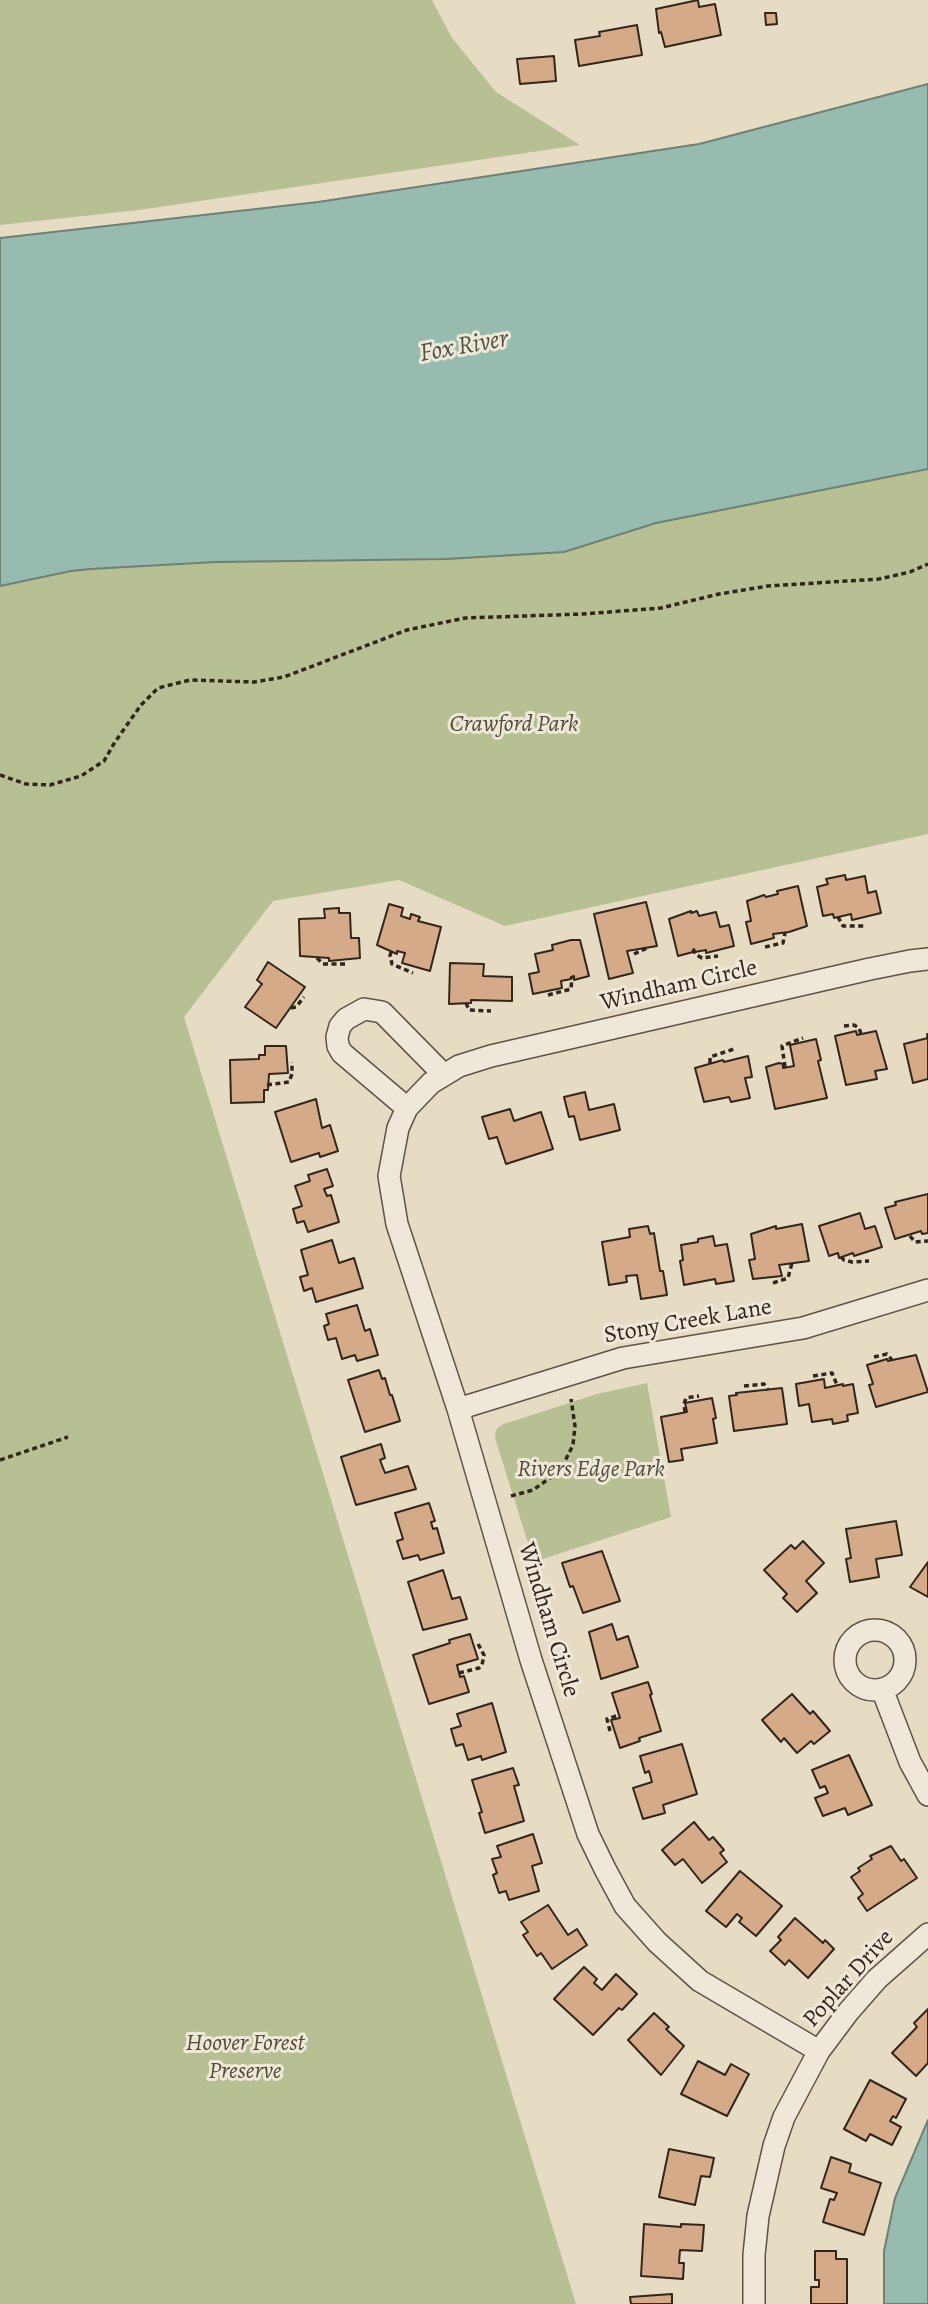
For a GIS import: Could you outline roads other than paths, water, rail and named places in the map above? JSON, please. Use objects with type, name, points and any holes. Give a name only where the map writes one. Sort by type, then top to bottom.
[{"type":"street","name":"Windham Circle","points":[[819,2051],[700,1981],[657,1942],[625,1906],[588,1834],[531,1660],[458,1409],[397,1224],[389,1176],[398,1128],[407,1108],[417,1095],[459,1066],[928,959]]},
{"type":"street","points":[[407,1108],[342,1053],[337,1037],[346,1019],[364,1009],[382,1012],[444,1075]]},
{"type":"street","name":"Stony Creek Lane","points":[[458,1409],[623,1358],[803,1328],[928,1290]]},
{"type":"street","points":[[882,1689],[910,1762],[928,1795]]},
{"type":"street","name":"Poplar Drive","points":[[754,2304],[754,2255],[758,2216],[774,2146],[800,2084],[819,2051],[849,2011],[877,1979],[928,1934]]},
{"type":"water","name":"Fox River","points":[[928,84],[928,469],[656,523],[564,552],[447,559],[216,562],[90,569],[0,586],[0,238],[318,202],[699,144]]},
{"type":"water","points":[[928,2120],[928,2304],[884,2304],[884,2251],[895,2198]]},
{"type":"park label","name":"Crawford Park","points":[[514,725]]},
{"type":"park label","name":"Rivers Edge Park","points":[[591,1470]]},
{"type":"park label","name":"Hoover Forest Preserve","points":[[245,2058]]}]
